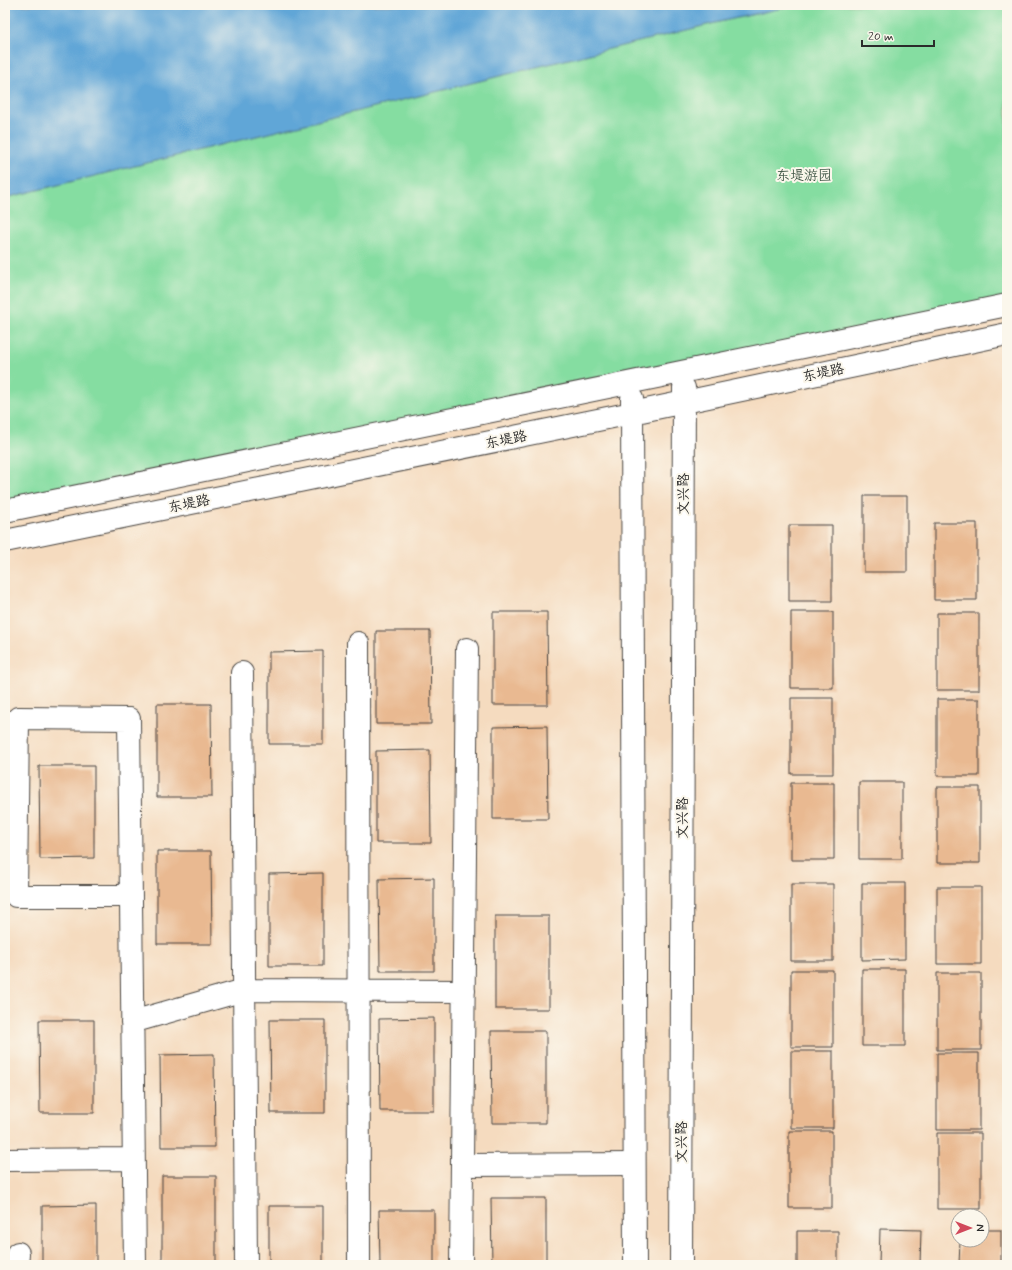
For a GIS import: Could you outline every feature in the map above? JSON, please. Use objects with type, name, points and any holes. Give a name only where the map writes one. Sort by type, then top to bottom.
[{"type":"main road","points":[[5,511],[1007,305]]},
{"type":"main road","name":"东堤路","points":[[5,540],[632,413],[1007,334]]},
{"type":"main road","name":"文兴路","points":[[681,1265],[684,371]]},
{"type":"main road","points":[[632,382],[635,1265]]},
{"type":"main road","points":[[358,644],[359,1265]]},
{"type":"main road","points":[[461,1265],[467,649]]},
{"type":"main road","points":[[242,673],[246,1265]]},
{"type":"main road","points":[[131,896],[16,896],[18,718],[129,719],[131,896],[133,1159],[135,1265]]},
{"type":"main road","points":[[132,1022],[244,990],[464,991]]},
{"type":"main road","points":[[5,1160],[133,1159]]},
{"type":"main road","points":[[462,1166],[634,1164]]},
{"type":"green space","name":"东堤游园","points":[[796,5],[1007,5],[1007,305],[5,511],[5,198],[719,22]]},
{"type":"water","points":[[5,5],[796,5],[719,22],[5,198]]},
{"type":"building","points":[[864,496],[907,496],[907,572],[864,572]]},
{"type":"building","points":[[934,523],[977,523],[977,600],[934,600]]},
{"type":"building","points":[[789,525],[832,525],[832,601],[789,601]]},
{"type":"building","points":[[493,612],[547,612],[548,705],[493,705]]},
{"type":"building","points":[[791,612],[833,612],[833,688],[791,688]]},
{"type":"building","points":[[937,613],[979,613],[979,690],[937,690]]},
{"type":"building","points":[[376,631],[430,631],[431,724],[376,724]]},
{"type":"building","points":[[323,651],[323,744],[269,744],[269,652]]},
{"type":"building","points":[[791,698],[833,698],[833,774],[791,774]]},
{"type":"building","points":[[937,699],[979,699],[979,776],[937,776]]},
{"type":"building","points":[[157,704],[211,704],[212,797],[157,797]]},
{"type":"building","points":[[547,726],[548,819],[493,819],[493,727]]},
{"type":"building","points":[[430,750],[431,843],[376,843],[376,751]]},
{"type":"building","points":[[39,766],[94,766],[94,858],[40,859]]},
{"type":"building","points":[[859,782],[902,782],[902,859],[859,859]]},
{"type":"building","points":[[791,783],[834,783],[834,860],[791,860]]},
{"type":"building","points":[[1005,785],[1007,785],[1007,862],[1005,862]]},
{"type":"building","points":[[937,787],[980,787],[980,863],[937,863]]},
{"type":"building","points":[[157,851],[211,851],[212,944],[157,944]]},
{"type":"building","points":[[323,873],[323,966],[269,966],[269,874]]},
{"type":"building","points":[[434,878],[434,971],[380,971],[379,879]]},
{"type":"building","points":[[862,883],[905,883],[905,959],[862,960]]},
{"type":"building","points":[[791,884],[833,884],[833,961],[791,961]]},
{"type":"building","points":[[937,887],[981,887],[981,964],[937,964]]},
{"type":"building","points":[[495,916],[549,916],[549,1009],[495,1009]]},
{"type":"building","points":[[862,969],[905,969],[905,1046],[862,1046]]},
{"type":"building","points":[[791,970],[833,970],[833,1047],[791,1047]]},
{"type":"building","points":[[937,973],[981,973],[981,1050],[937,1050]]},
{"type":"building","points":[[434,1018],[434,1111],[380,1111],[379,1019]]},
{"type":"building","points":[[39,1020],[94,1020],[94,1113],[40,1113]]},
{"type":"building","points":[[270,1020],[325,1020],[325,1113],[271,1113]]},
{"type":"building","points":[[491,1031],[546,1031],[546,1123],[492,1123]]},
{"type":"building","points":[[791,1051],[833,1051],[833,1128],[791,1128]]},
{"type":"building","points":[[937,1053],[979,1053],[979,1130],[937,1130]]},
{"type":"building","points":[[214,1054],[215,1147],[161,1147],[160,1055]]},
{"type":"building","points":[[789,1131],[832,1131],[832,1208],[789,1208]]},
{"type":"building","points":[[937,1133],[981,1133],[981,1208],[937,1209]]},
{"type":"building","points":[[162,1176],[216,1176],[216,1265],[162,1265]]},
{"type":"building","points":[[491,1198],[546,1198],[546,1265],[492,1265]]},
{"type":"building","points":[[96,1205],[96,1265],[42,1265],[42,1206]]},
{"type":"building","points":[[269,1206],[323,1206],[323,1265],[269,1265]]},
{"type":"building","points":[[379,1210],[434,1210],[434,1265],[380,1265]]},
{"type":"building","points":[[880,1229],[921,1230],[920,1265],[879,1265]]},
{"type":"building","points":[[990,1230],[1001,1230],[1001,1265],[959,1265],[960,1248],[990,1248]]},
{"type":"building","points":[[797,1231],[838,1231],[838,1265],[797,1265]]}]
